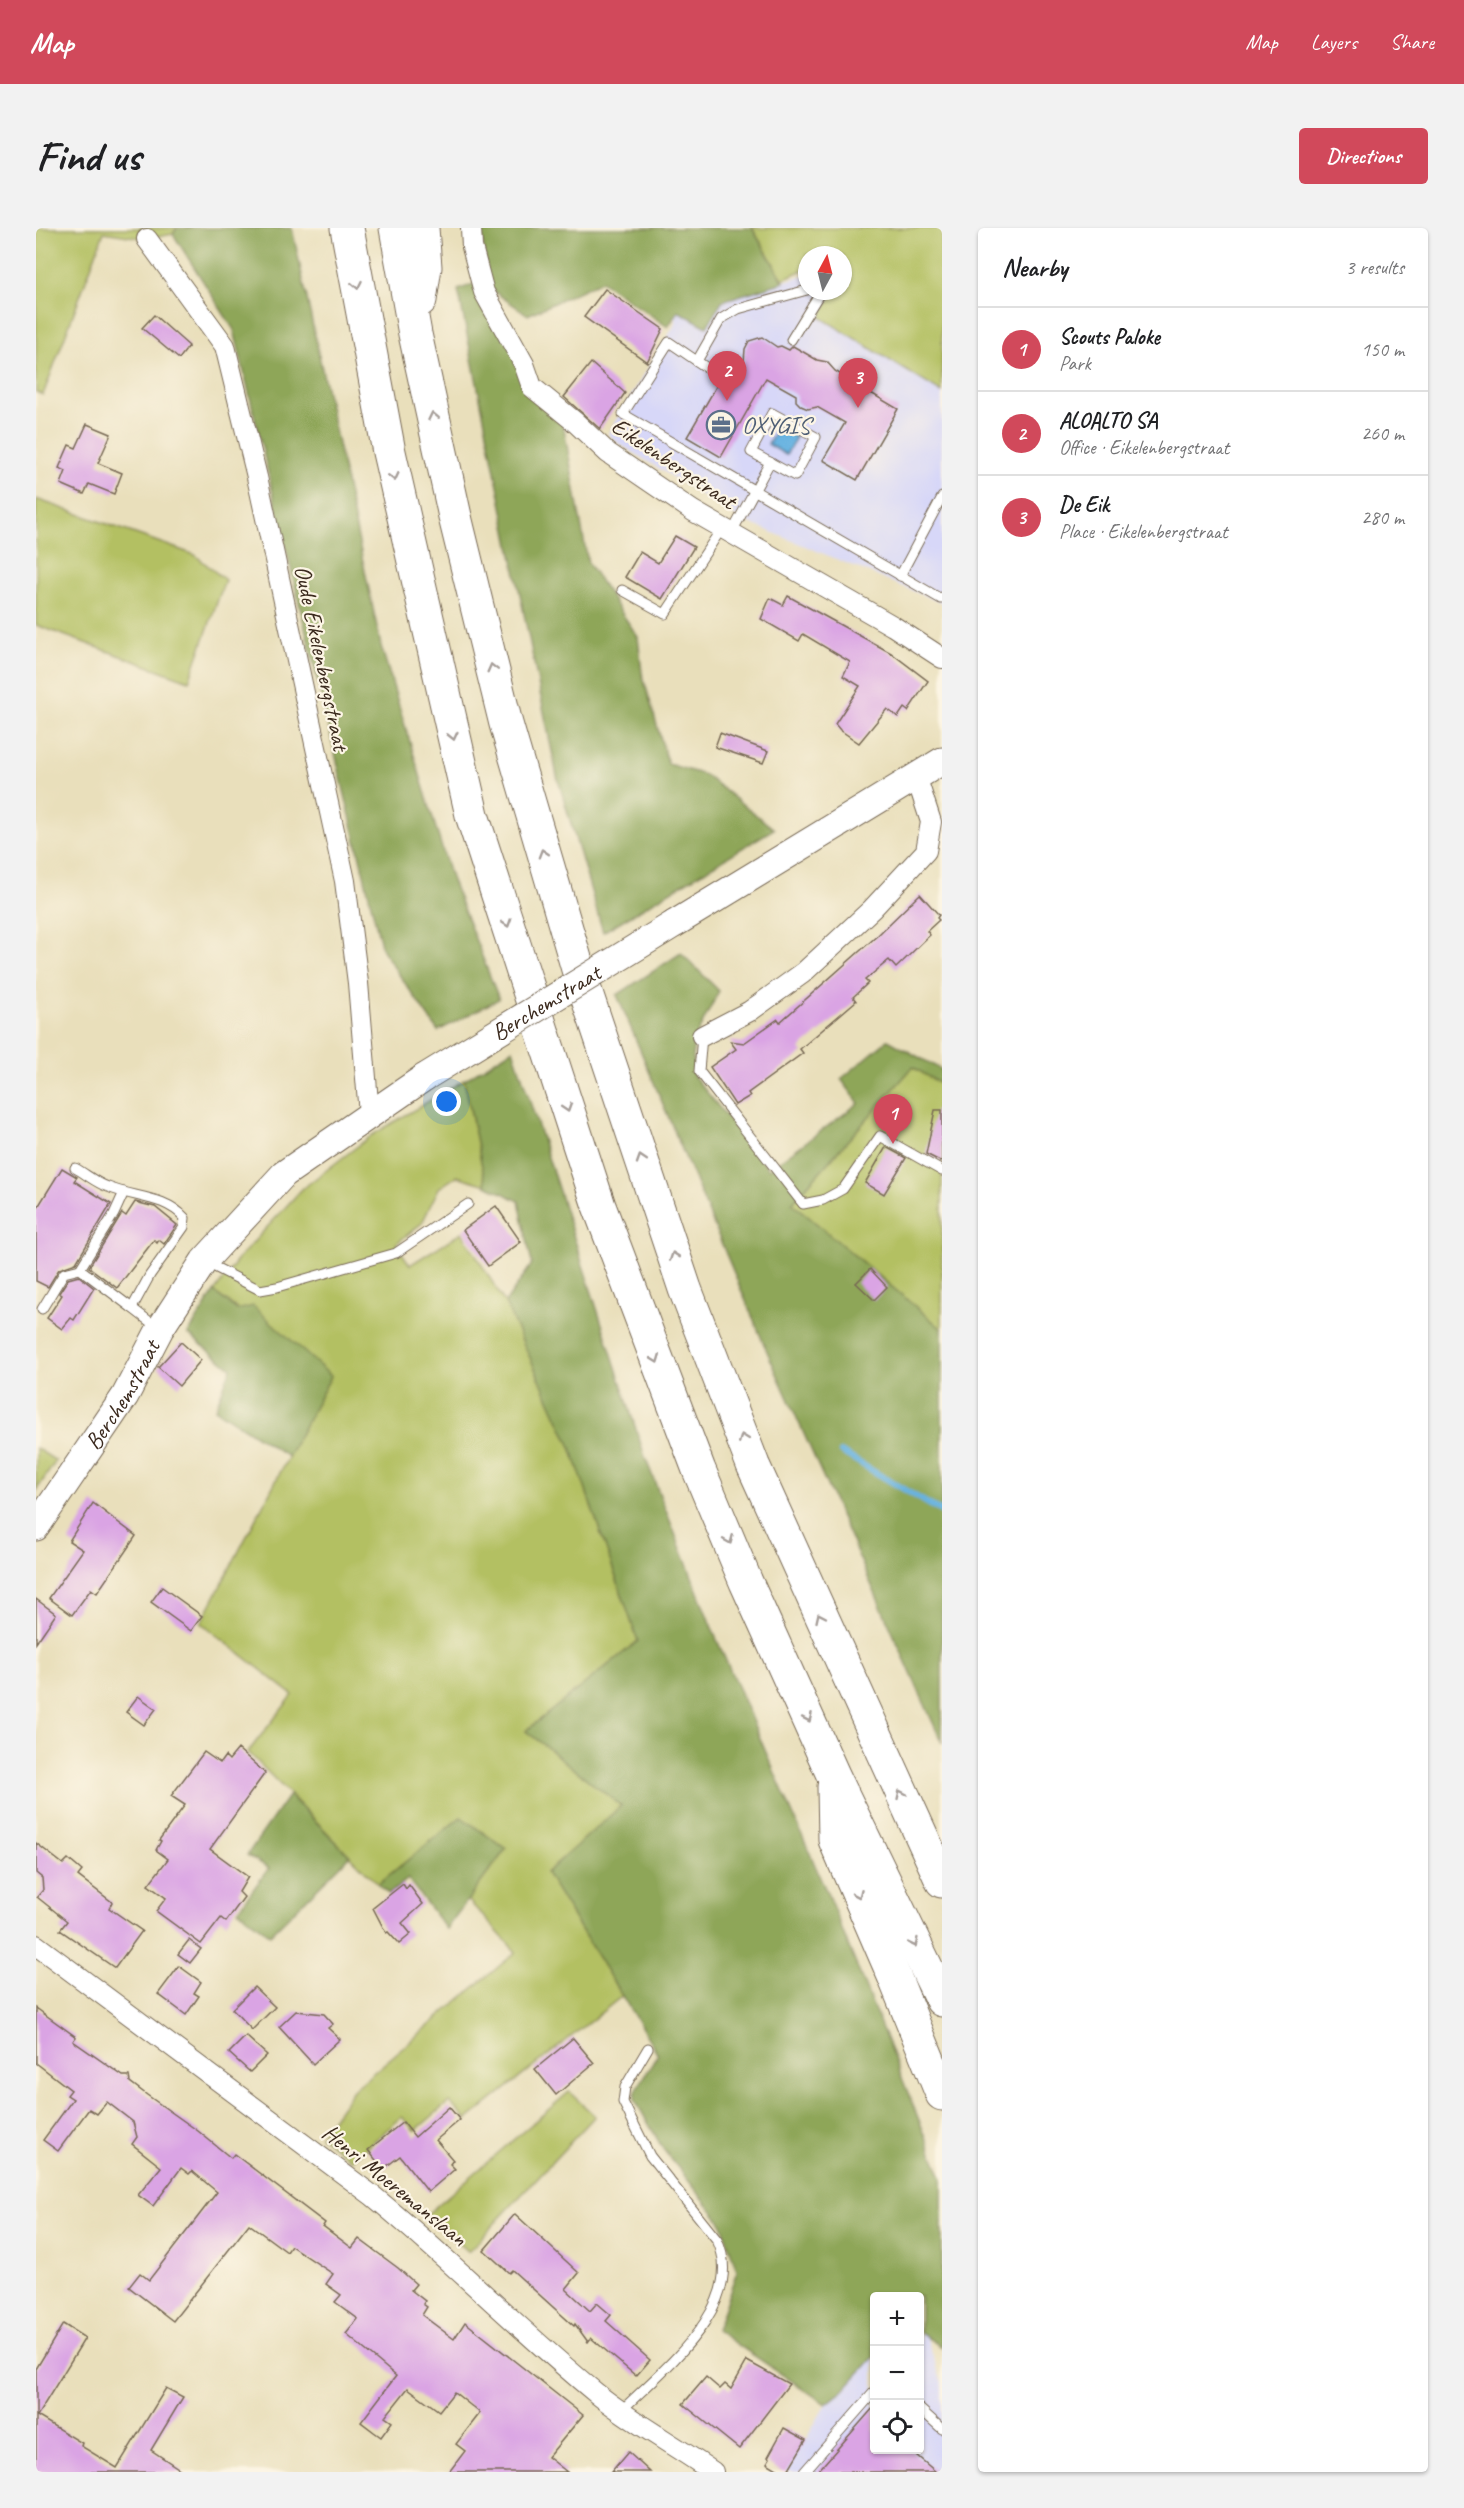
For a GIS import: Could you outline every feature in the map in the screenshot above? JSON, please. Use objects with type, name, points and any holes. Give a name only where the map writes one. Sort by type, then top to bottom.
[{"type":"highway","points":[[347,228],[389,452],[472,815],[596,1195],[699,1470],[742,1572],[834,1777],[942,2000]]},
{"type":"highway","points":[[396,228],[415,334],[456,521],[520,776],[578,969],[659,1214],[753,1465],[934,1854],[942,1881]]},
{"type":"highway","points":[[415,334],[425,267],[422,228]]},
{"type":"highway","points":[[834,1777],[835,1840],[942,2094]]},
{"type":"street","name":"Eikelenbergstraat","points":[[471,228],[472,247],[484,292],[524,364],[532,387],[608,453],[693,511],[893,626],[942,658]]},
{"type":"street","name":"Oude Eikelenbergstraat","points":[[147,239],[225,346],[257,477],[345,881],[358,983],[369,1114]]},
{"type":"street","name":"Berchemstraat","points":[[36,1527],[125,1396],[160,1329],[204,1261],[284,1174],[425,1077],[942,761]]},
{"type":"street","points":[[702,1036],[750,1011],[803,973],[872,909],[926,851],[931,822],[916,776]]},
{"type":"street","name":"Henri Moeremanslaan","points":[[36,1946],[373,2196],[416,2231],[558,2360],[621,2412],[713,2472]]},
{"type":"lane","points":[[697,361],[721,319],[738,309],[798,292]]},
{"type":"lane","points":[[791,340],[816,300]]},
{"type":"lane","points":[[710,370],[669,342],[623,414],[900,576],[941,599],[942,597]]},
{"type":"lane","points":[[772,413],[816,437],[795,476],[770,462],[751,452],[772,413]]},
{"type":"lane","points":[[622,590],[665,614],[754,491],[770,462]]},
{"type":"lane","points":[[900,576],[942,497]]},
{"type":"lane","points":[[702,1036],[699,1071],[803,1204],[823,1200],[843,1189],[880,1136],[942,1171]]},
{"type":"lane","points":[[75,1168],[106,1187],[148,1197],[176,1208],[185,1218],[184,1227],[150,1275],[132,1308]]},
{"type":"lane","points":[[42,1309],[64,1273],[80,1269],[114,1214],[124,1192]]},
{"type":"lane","points":[[204,1261],[260,1290],[396,1253],[468,1204]]},
{"type":"lane","points":[[80,1269],[160,1329]]},
{"type":"lane","points":[[621,2412],[701,2330],[718,2296],[723,2271],[723,2252],[717,2240],[650,2156],[623,2102],[625,2087],[648,2048]]},
{"type":"lane","points":[[804,2472],[870,2397]]},
{"type":"lane","points":[[924,2412],[942,2428]]},
{"type":"shaded area","points":[[798,277],[798,300],[845,300],[942,382],[942,603],[738,518],[618,443],[608,434],[674,326],[678,311],[722,301]]},
{"type":"shaded area","points":[[924,2330],[942,2382],[942,2472],[787,2472],[826,2404],[870,2352],[870,2454],[924,2454]]},
{"type":"green space","points":[[36,228],[177,228],[173,234],[147,239],[104,232],[43,395],[36,392]]},
{"type":"green space","points":[[177,228],[292,228],[381,646],[451,878],[499,999],[438,1031],[382,950],[234,330],[173,234]]},
{"type":"green space","points":[[481,228],[752,228],[784,282],[722,301],[707,327],[678,311],[668,327],[601,281],[528,315],[489,288]]},
{"type":"green space","points":[[752,228],[942,228],[942,393],[820,317],[829,300],[852,300],[852,246],[798,246],[798,272],[783,279]]},
{"type":"green space","points":[[474,284],[563,423],[588,563],[638,637],[642,673],[668,764],[705,775],[774,829],[603,932],[557,776],[458,290]]},
{"type":"green space","points":[[36,499],[195,555],[225,580],[189,681],[36,625]]},
{"type":"green space","points":[[681,953],[719,991],[693,1042],[693,1075],[769,1169],[859,1103],[841,1079],[888,1040],[942,1070],[942,1085],[913,1067],[792,1203],[942,1329],[942,1743],[766,1349],[617,995]]},
{"type":"green space","points":[[513,1049],[645,1457],[714,1633],[828,1895],[942,2177],[942,2347],[924,2336],[924,2292],[870,2292],[870,2361],[843,2391],[826,2404],[716,2330],[737,2271],[721,2221],[663,2149],[635,2100],[636,2091],[658,2054],[546,1873],[621,1806],[526,1731],[638,1641],[571,1447],[505,1303],[532,1264],[519,1201],[486,1185],[464,1080]]},
{"type":"green space","points":[[913,1067],[942,1085],[942,1329],[792,1203]]},
{"type":"green space","points":[[464,1080],[486,1185],[457,1176],[439,1188],[422,1223],[396,1244],[410,1265],[462,1232],[505,1303],[571,1447],[638,1641],[526,1731],[621,1806],[546,1873],[622,1996],[467,2120],[449,2102],[415,2131],[402,2117],[352,2160],[320,2136],[353,2090],[516,1952],[468,1900],[506,1849],[461,1817],[378,1884],[248,1752],[293,1695],[201,1623],[331,1376],[214,1292],[239,1258],[302,1189],[372,1135]]},
{"type":"green space","points":[[214,1292],[237,1310],[253,1306],[331,1376],[288,1457],[215,1409],[231,1368],[188,1334]]},
{"type":"green space","points":[[36,1448],[56,1461],[36,1491]]},
{"type":"green space","points":[[289,1795],[350,1856],[270,1935],[238,1910],[269,1868],[247,1855]]},
{"type":"green space","points":[[461,1817],[506,1849],[446,1929],[408,1879],[389,1894],[378,1884]]},
{"type":"green space","points":[[569,2092],[595,2116],[468,2252],[426,2215]]},
{"type":"water","points":[[778,427],[796,437],[786,455],[768,444]]},
{"type":"building","points":[[605,289],[663,329],[647,362],[584,317]]},
{"type":"building","points":[[154,315],[189,346],[179,359],[142,328]]},
{"type":"building","points":[[762,337],[777,347],[781,346],[789,350],[793,346],[817,360],[827,362],[835,371],[898,409],[857,480],[823,460],[845,423],[817,407],[808,409],[801,406],[796,401],[796,395],[766,378],[721,457],[687,437],[728,366],[744,362],[745,349],[749,341]]},
{"type":"building","points":[[591,363],[625,393],[600,429],[564,397]]},
{"type":"building","points":[[87,424],[111,434],[98,463],[122,473],[114,494],[89,484],[84,494],[61,484],[66,471],[59,468],[69,445],[76,448]]},
{"type":"building","points":[[675,536],[694,547],[662,599],[625,577],[640,552],[658,563]]},
{"type":"building","points":[[788,596],[891,653],[928,681],[908,711],[904,708],[898,717],[887,709],[859,743],[840,730],[835,724],[860,686],[843,676],[850,662],[803,634],[799,641],[761,619],[770,598],[783,605]]},
{"type":"building","points":[[720,733],[768,751],[763,763],[715,747]]},
{"type":"building","points":[[920,894],[939,915],[937,918],[939,920],[927,931],[930,935],[896,968],[889,960],[865,980],[868,983],[853,997],[856,1001],[800,1049],[803,1053],[748,1093],[750,1096],[735,1105],[710,1067],[736,1049],[730,1041],[744,1043],[778,1019],[780,1022],[878,935]]},
{"type":"building","points":[[935,1110],[942,1110],[942,1162],[926,1154]]},
{"type":"building","points":[[886,1147],[906,1158],[884,1194],[865,1183]]},
{"type":"building","points":[[62,1168],[77,1177],[74,1181],[111,1204],[76,1263],[59,1269],[48,1287],[36,1281],[36,1210]]},
{"type":"building","points":[[135,1202],[155,1207],[177,1225],[164,1244],[159,1240],[157,1243],[154,1240],[117,1288],[89,1267],[122,1213],[126,1216]]},
{"type":"building","points":[[496,1206],[521,1242],[488,1266],[463,1230]]},
{"type":"building","points":[[870,1269],[887,1287],[874,1300],[856,1283]]},
{"type":"building","points":[[79,1276],[94,1288],[74,1320],[71,1318],[62,1329],[47,1318],[62,1295],[59,1293],[68,1279]]},
{"type":"building","points":[[181,1342],[201,1360],[179,1386],[158,1367]]},
{"type":"building","points":[[93,1503],[136,1536],[97,1593],[91,1589],[72,1615],[49,1598],[83,1550],[69,1541]]},
{"type":"building","points":[[162,1587],[202,1616],[191,1631],[151,1602]]},
{"type":"building","points":[[36,1599],[56,1614],[36,1643]]},
{"type":"building","points":[[138,1696],[156,1709],[144,1725],[126,1712]]},
{"type":"building","points":[[238,1749],[265,1773],[210,1849],[248,1877],[239,1892],[244,1897],[226,1922],[221,1918],[201,1944],[156,1911],[166,1898],[148,1885],[168,1859],[156,1850],[161,1841],[159,1840],[185,1805],[171,1796],[204,1752],[220,1763],[225,1756],[229,1760]]},
{"type":"building","points":[[36,1843],[63,1864],[68,1859],[82,1871],[78,1876],[112,1902],[109,1908],[142,1931],[115,1968],[60,1930],[67,1921],[37,1897],[43,1890],[42,1878],[36,1873]]},
{"type":"building","points":[[403,1884],[406,1889],[409,1885],[423,1904],[402,1923],[411,1934],[399,1944],[388,1932],[386,1933],[373,1908]]},
{"type":"building","points":[[189,1940],[201,1949],[190,1963],[178,1954]]},
{"type":"building","points":[[179,1966],[201,1982],[194,1993],[199,1996],[186,2015],[158,1994]]},
{"type":"building","points":[[254,1987],[275,2007],[252,2030],[232,2009]]},
{"type":"building","points":[[36,2008],[76,2037],[73,2041],[123,2076],[129,2076],[130,2082],[231,2158],[234,2154],[325,2223],[323,2226],[352,2248],[359,2239],[398,2268],[416,2284],[411,2290],[425,2301],[423,2304],[427,2307],[422,2315],[454,2339],[465,2322],[583,2415],[548,2457],[567,2472],[449,2472],[465,2451],[456,2444],[480,2413],[454,2392],[439,2411],[408,2388],[385,2417],[392,2422],[381,2437],[361,2422],[396,2376],[346,2334],[358,2319],[335,2302],[341,2295],[326,2284],[333,2274],[291,2246],[287,2252],[249,2224],[173,2321],[129,2287],[140,2273],[149,2280],[217,2192],[192,2171],[189,2174],[181,2168],[153,2206],[138,2195],[161,2167],[132,2144],[137,2137],[133,2122],[107,2102],[97,2114],[89,2109],[58,2151],[43,2140],[73,2099],[67,2095],[71,2090],[36,2063]]},
{"type":"building","points":[[296,2011],[324,2014],[333,2024],[328,2028],[340,2039],[313,2064],[279,2027]]},
{"type":"building","points":[[246,2036],[267,2055],[250,2072],[229,2053]]},
{"type":"building","points":[[573,2038],[594,2063],[556,2095],[535,2069]]},
{"type":"building","points":[[449,2107],[460,2120],[436,2140],[453,2160],[450,2164],[455,2169],[428,2192],[400,2156],[383,2169],[368,2150],[403,2122],[415,2137]]},
{"type":"building","points":[[515,2214],[579,2273],[566,2289],[590,2311],[597,2303],[611,2315],[606,2321],[650,2360],[636,2376],[591,2338],[588,2342],[575,2324],[574,2326],[512,2270],[509,2273],[484,2250]]},
{"type":"building","points":[[63,2324],[85,2338],[37,2416],[82,2443],[81,2446],[117,2468],[166,2388],[183,2397],[151,2450],[184,2472],[36,2472],[36,2369]]},
{"type":"building","points":[[747,2361],[789,2384],[739,2449],[683,2404],[706,2377],[720,2389],[725,2384],[731,2389]]},
{"type":"building","points":[[870,2412],[870,2454],[915,2454],[936,2472],[817,2472]]},
{"type":"building","points":[[784,2428],[806,2440],[787,2472],[782,2472],[767,2463]]},
{"type":"building","points":[[628,2452],[650,2472],[611,2472]]},
{"type":"waterway","points":[[841,1452],[942,1512]]},
{"type":"place","name":"ALOALTO SA","points":[[727,401]]},
{"type":"place","name":"De Eik","points":[[858,408]]},
{"type":"place","name":"OXYGIS","points":[[721,425]]},
{"type":"place","name":"Scouts Paloke","points":[[893,1144]]}]
